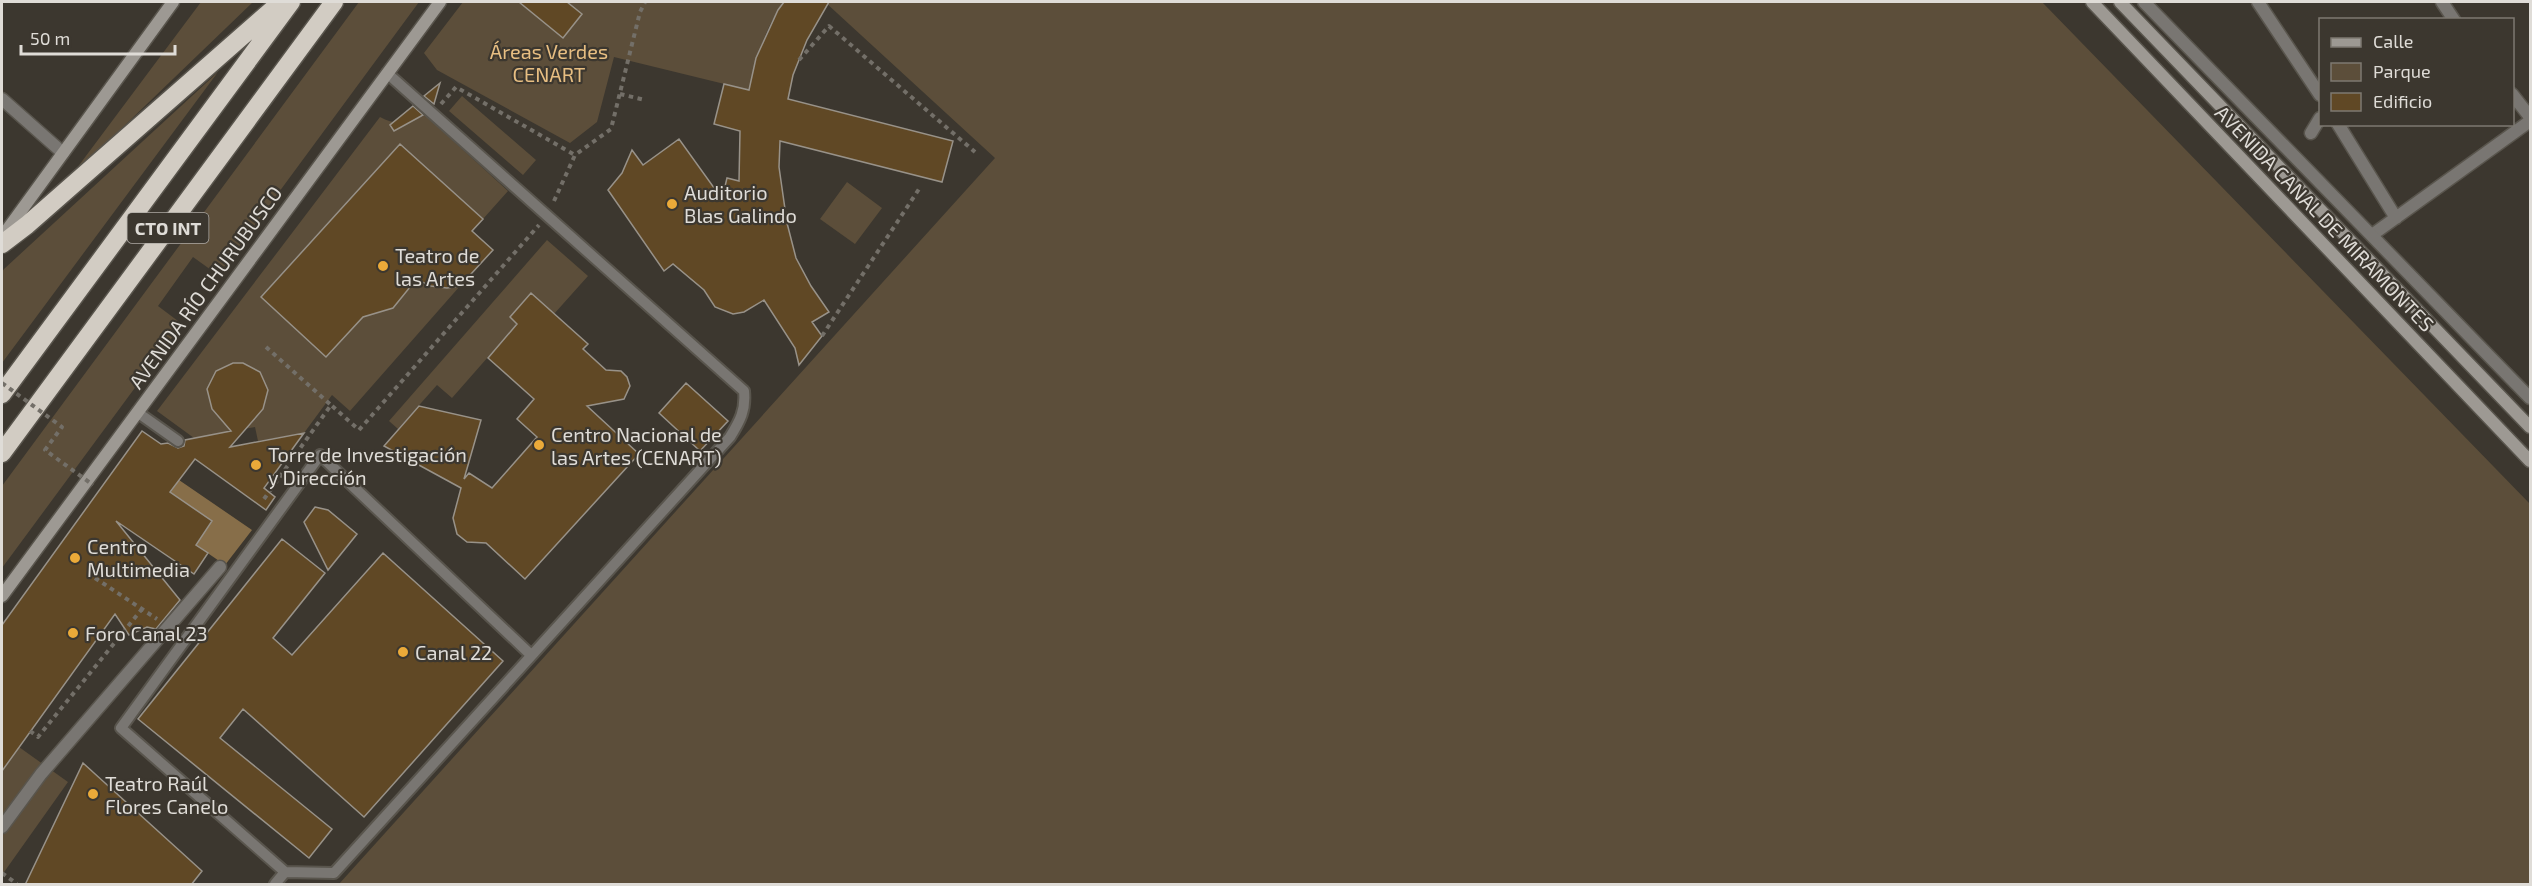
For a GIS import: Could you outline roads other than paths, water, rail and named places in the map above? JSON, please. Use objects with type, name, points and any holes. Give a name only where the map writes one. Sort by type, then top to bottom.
[{"type":"highway","points":[[2,244],[27,225],[281,2]]},
{"type":"highway","name":"CTO INT","points":[[2,394],[291,2]]},
{"type":"highway","name":"CTO INT","points":[[2,453],[334,2]]},
{"type":"main road","points":[[2,237],[173,2]]},
{"type":"main road","name":"AVENIDA RÍO CHURUBUSCO","points":[[2,596],[440,2]]},
{"type":"main road","name":"AVENIDA CANAL DE MIRAMONTES","points":[[2092,2],[2530,461]]},
{"type":"main road","name":"AVENIDA CANAL DE MIRAMONTES","points":[[2120,2],[2530,427]]},
{"type":"street","name":"AVENIDA CANAL DE MIRAMONTES","points":[[2144,2],[2530,398]]},
{"type":"street","points":[[2258,2],[2319,94]]},
{"type":"street","points":[[2442,2],[2453,18]]},
{"type":"street","points":[[2372,235],[2530,119],[2514,97]]},
{"type":"street","points":[[2,99],[63,153]]},
{"type":"street","points":[[2311,133],[2319,120]]},
{"type":"street","points":[[2339,126],[2396,218]]},
{"type":"street","points":[[2,827],[40,774],[220,567]]},
{"type":"lane","points":[[387,73],[744,391],[746,404],[742,418],[730,437],[334,873],[285,872],[121,728],[320,455],[531,655]]},
{"type":"lane","points":[[137,412],[178,441]]},
{"type":"lane","points":[[275,885],[285,872]]},
{"type":"place","name":"Auditorio Blas Galindo","points":[[672,204]]},
{"type":"place","name":"Teatro de las Artes","points":[[383,266]]},
{"type":"place","name":"Centro Nacional de las Artes (CENART)","points":[[539,445]]},
{"type":"place","name":"Torre de Investigación y Dirección","points":[[256,465]]},
{"type":"place","name":"Centro Multimedia","points":[[75,558]]},
{"type":"place","name":"Foro Canal 23","points":[[73,633]]},
{"type":"place","name":"Canal 22","points":[[403,652]]},
{"type":"place","name":"Teatro Raúl Flores Canelo","points":[[93,794]]},
{"type":"park label","name":"Áreas Verdes CENART","points":[[549,62]]}]
